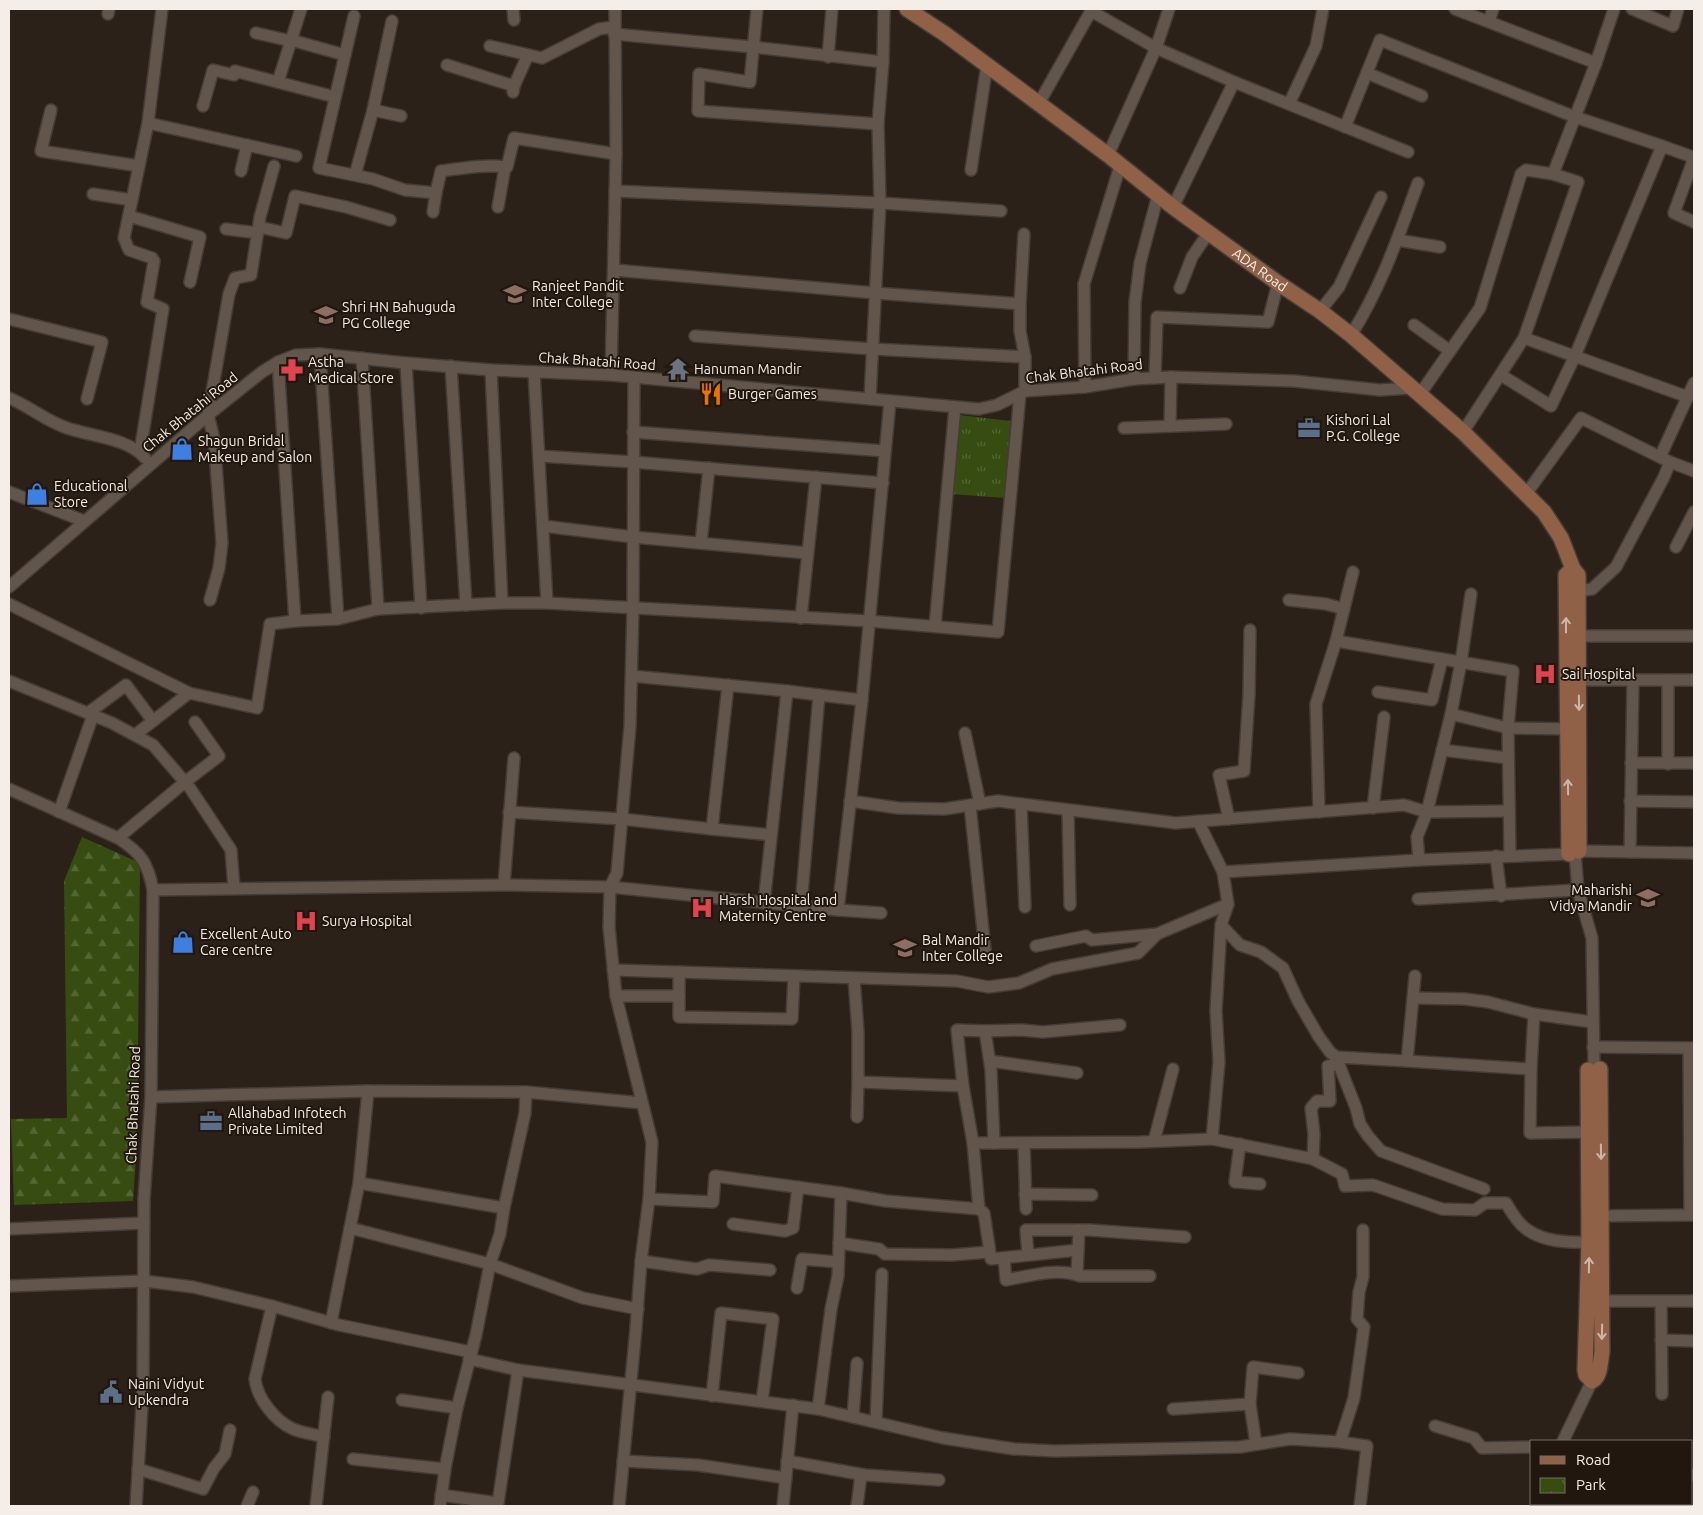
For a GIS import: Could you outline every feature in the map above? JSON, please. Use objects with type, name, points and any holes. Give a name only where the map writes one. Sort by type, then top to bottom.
[{"type":"street","points":[[140,452],[163,309],[160,306],[147,302],[154,261],[152,258],[133,252],[126,246],[124,238],[148,123],[162,9]]},
{"type":"street","points":[[278,82],[300,9]]},
{"type":"street","points":[[610,375],[616,154],[615,9]]},
{"type":"street","points":[[757,9],[750,82],[700,74],[698,111],[878,124]]},
{"type":"street","points":[[828,57],[832,9]]},
{"type":"street","points":[[870,399],[880,203],[878,124],[883,62],[884,9]]},
{"type":"street","name":"ADA Road","points":[[907,9],[945,34],[1039,103],[1173,207],[1351,335],[1463,432],[1544,512],[1561,538],[1573,569],[1578,576],[1579,680],[1573,729]]},
{"type":"street","points":[[1108,155],[1156,48],[1169,9]]},
{"type":"street","points":[[1289,104],[1316,46],[1323,9]]},
{"type":"street","points":[[1455,9],[1596,63]]},
{"type":"street","points":[[1489,21],[1493,9]]},
{"type":"street","points":[[1553,174],[1596,63],[1614,9]]},
{"type":"street","points":[[1632,9],[1673,26],[1678,9]]},
{"type":"street","points":[[1039,103],[1088,10],[1156,48],[1234,82],[1408,152]]},
{"type":"street","points":[[354,16],[319,168],[374,179],[405,190],[436,193]]},
{"type":"street","points":[[356,175],[373,110],[392,21]]},
{"type":"street","points":[[490,46],[542,58],[599,29],[883,62]]},
{"type":"street","points":[[256,33],[291,40],[345,55]]},
{"type":"street","points":[[1345,127],[1380,40],[1575,117],[1690,156],[1693,158],[1693,162],[1674,213],[1694,222]]},
{"type":"street","points":[[447,65],[513,89],[528,54]]},
{"type":"street","points":[[971,170],[987,65]]},
{"type":"street","points":[[203,106],[213,70],[234,75],[235,71],[335,97]]},
{"type":"street","points":[[1367,72],[1422,96]]},
{"type":"street","points":[[1173,207],[1234,82]]},
{"type":"street","points":[[51,110],[41,151],[139,166]]},
{"type":"street","points":[[373,110],[401,116]]},
{"type":"street","points":[[148,123],[296,156]]},
{"type":"street","points":[[498,207],[505,166],[507,167],[514,138],[616,154]]},
{"type":"street","points":[[241,171],[247,145]]},
{"type":"street","points":[[1501,375],[1551,406],[1575,356],[1662,146]]},
{"type":"street","points":[[433,212],[441,171],[478,165],[505,166]]},
{"type":"street","points":[[210,600],[220,568],[222,543],[214,439],[208,415],[229,294],[235,278],[250,275],[258,230],[274,166]]},
{"type":"street","points":[[1085,387],[1084,284],[1120,166]]},
{"type":"street","points":[[1416,391],[1450,351],[1480,308],[1521,174],[1526,170],[1553,174],[1578,182],[1524,338],[1463,432]]},
{"type":"street","points":[[1351,335],[1368,309],[1397,240],[1418,183]]},
{"type":"street","points":[[615,191],[880,203],[1001,211]]},
{"type":"street","points":[[93,194],[132,200]]},
{"type":"street","points":[[1134,379],[1135,302],[1140,263],[1158,195]]},
{"type":"street","points":[[226,229],[286,233],[295,196],[346,207],[390,220]]},
{"type":"street","points":[[1320,311],[1339,286],[1381,197]]},
{"type":"street","points":[[129,216],[200,237],[190,282]]},
{"type":"street","points":[[1180,288],[1192,257],[1209,232]]},
{"type":"street","points":[[9,604],[189,693],[257,708],[270,624],[338,619],[378,609],[547,602],[870,621],[998,632],[1025,357],[1020,331],[1024,234]]},
{"type":"street","points":[[1397,240],[1440,247]]},
{"type":"street","points":[[614,270],[1020,304]]},
{"type":"street","points":[[1155,378],[1157,317],[1268,322],[1278,283]]},
{"type":"street","points":[[9,319],[102,342],[87,399]]},
{"type":"street","points":[[1414,325],[1450,351]]},
{"type":"street","points":[[695,336],[872,349],[1025,357]]},
{"type":"street","points":[[1524,338],[1688,397]]},
{"type":"street","points":[[320,354],[338,619]]},
{"type":"street","name":"Chak Bhatahi Road","points":[[9,587],[208,415],[262,372],[278,362],[296,355],[320,354],[491,370],[610,375],[979,409],[998,405],[1022,393],[1085,387],[1134,379],[1171,377],[1294,381],[1380,390],[1416,391]]},
{"type":"street","points":[[362,358],[378,609]]},
{"type":"street","points":[[278,362],[294,621]]},
{"type":"street","points":[[406,363],[421,608]]},
{"type":"street","points":[[451,366],[466,605]]},
{"type":"street","points":[[491,370],[502,603]]},
{"type":"street","points":[[534,372],[547,602]]},
{"type":"street","points":[[619,1506],[641,1261],[649,1199],[652,1142],[616,996],[610,926],[610,887],[618,873],[630,726],[633,607],[634,377]]},
{"type":"street","points":[[1170,426],[1171,377]]},
{"type":"street","points":[[1579,591],[1592,589],[1616,567],[1664,477],[1665,459],[1694,383]]},
{"type":"street","points":[[9,398],[22,403],[65,428],[103,436],[140,452],[150,464]]},
{"type":"street","points":[[838,910],[862,700],[890,401]]},
{"type":"street","points":[[935,626],[955,407]]},
{"type":"street","points":[[1526,494],[1581,418],[1694,471]]},
{"type":"street","points":[[1124,428],[1226,424]]},
{"type":"street","points":[[633,432],[886,452]]},
{"type":"street","points":[[539,456],[882,483]]},
{"type":"street","points":[[701,543],[709,468]]},
{"type":"street","points":[[801,618],[816,477]]},
{"type":"street","points":[[9,492],[84,521]]},
{"type":"street","points":[[1676,546],[1694,512]]},
{"type":"street","points":[[543,526],[633,538],[807,553]]},
{"type":"street","points":[[1563,1440],[1592,1381],[1586,1375],[1585,1370],[1595,1301],[1596,1216],[1594,1068],[1592,1047],[1592,938],[1578,890],[1575,853],[1573,729],[1566,575],[1573,569]]},
{"type":"street","points":[[1319,812],[1316,704],[1336,641],[1353,572]]},
{"type":"street","points":[[1419,860],[1417,837],[1427,812],[1451,714],[1471,594]]},
{"type":"street","points":[[1289,600],[1326,604],[1344,609]]},
{"type":"street","points":[[1229,819],[1219,775],[1244,771],[1249,694],[1250,630]]},
{"type":"street","points":[[1579,636],[1694,636]]},
{"type":"street","points":[[1336,641],[1513,671],[1508,728],[1510,856]]},
{"type":"street","points":[[1378,692],[1432,700],[1442,659]]},
{"type":"street","points":[[632,676],[862,700]]},
{"type":"street","points":[[1579,680],[1694,680]]},
{"type":"street","points":[[1630,852],[1633,680]]},
{"type":"street","points":[[1668,680],[1668,764]]},
{"type":"street","points":[[9,681],[90,714],[153,745],[185,782],[231,850],[234,888]]},
{"type":"street","points":[[59,812],[90,714],[126,685],[153,720]]},
{"type":"street","points":[[712,828],[728,685]]},
{"type":"street","points":[[764,903],[787,691]]},
{"type":"street","points":[[135,735],[189,693]]},
{"type":"street","points":[[801,906],[819,695]]},
{"type":"street","points":[[1451,714],[1508,728],[1573,729]]},
{"type":"street","points":[[1373,808],[1384,717]]},
{"type":"street","points":[[118,838],[219,756],[196,722]]},
{"type":"street","points":[[966,733],[975,805],[985,950]]},
{"type":"street","points":[[1442,750],[1508,758]]},
{"type":"street","points":[[504,885],[514,758]]},
{"type":"street","points":[[1631,763],[1694,763]]},
{"type":"street","name":"Chak Bhatahi Road","points":[[9,789],[118,838],[132,847],[143,859],[150,875],[153,890],[151,1097],[144,1199],[143,1389],[136,1506]]},
{"type":"street","points":[[850,801],[898,808],[944,809],[998,801],[1176,823],[1404,805],[1427,812],[1509,811]]},
{"type":"street","points":[[1630,801],[1694,802]]},
{"type":"street","points":[[1021,804],[1025,907]]},
{"type":"street","points":[[1068,810],[1070,906]]},
{"type":"street","points":[[509,812],[622,819],[771,836]]},
{"type":"street","points":[[1198,821],[1223,872],[1228,904],[1222,925],[1216,1011],[1219,1062],[1212,1139]]},
{"type":"street","points":[[1223,872],[1496,856],[1630,852],[1694,853]]},
{"type":"street","points":[[1496,856],[1501,896]]},
{"type":"street","points":[[153,890],[504,885],[610,887],[881,913]]},
{"type":"street","points":[[1418,899],[1501,896],[1578,890]]},
{"type":"street","points":[[1036,946],[1086,936],[1092,940],[1157,934],[1228,904]]},
{"type":"street","points":[[1222,925],[1240,945],[1261,952],[1283,968],[1298,1001],[1319,1037],[1338,1060],[1360,1124],[1381,1151],[1484,1189]]},
{"type":"street","points":[[613,970],[957,981],[988,987],[1019,983],[1052,969],[1138,953],[1157,934]]},
{"type":"street","points":[[679,972],[679,1017],[792,1019],[794,976]]},
{"type":"street","points":[[1407,1061],[1415,976]]},
{"type":"street","points":[[854,978],[858,1032],[857,1117]]},
{"type":"street","points":[[616,996],[679,996]]},
{"type":"street","points":[[1414,998],[1465,999],[1488,1002],[1534,1014],[1592,1022]]},
{"type":"street","points":[[1534,1014],[1530,1134],[1590,1132]]},
{"type":"street","points":[[979,1209],[973,1143],[963,1086],[957,1030],[1022,1030],[1043,1032],[1120,1024]]},
{"type":"street","points":[[985,1031],[990,1061],[994,1143]]},
{"type":"street","points":[[1592,1047],[1692,1048],[1692,1215],[1596,1216]]},
{"type":"street","points":[[1313,1159],[1314,1134],[1311,1108],[1317,1101],[1330,1101],[1328,1066],[1338,1060],[1407,1061],[1531,1070]]},
{"type":"street","points":[[990,1061],[1076,1073]]},
{"type":"street","points":[[1594,1068],[1590,1132],[1596,1216],[1589,1242],[1595,1301]]},
{"type":"street","points":[[1154,1141],[1173,1070]]},
{"type":"street","points":[[858,1082],[963,1086]]},
{"type":"street","points":[[151,1097],[368,1091],[526,1092],[642,1103]]},
{"type":"street","points":[[331,1323],[359,1183],[368,1091]]},
{"type":"street","points":[[518,1370],[498,1502],[441,1500],[457,1408],[490,1264],[500,1234],[525,1113],[526,1092]]},
{"type":"street","points":[[973,1143],[1212,1139],[1313,1159],[1342,1174],[1345,1186],[1373,1185],[1442,1209],[1475,1210],[1485,1203],[1506,1203],[1525,1228],[1542,1236],[1565,1243],[1589,1242]]},
{"type":"street","points":[[1024,1143],[1026,1209]]},
{"type":"street","points":[[1240,1144],[1234,1182],[1260,1184]]},
{"type":"street","points":[[649,1199],[713,1202],[715,1176],[841,1193],[886,1202],[979,1209],[984,1213],[990,1259],[1078,1250]]},
{"type":"street","points":[[359,1183],[504,1208]]},
{"type":"street","points":[[733,1224],[786,1230],[793,1228],[798,1187]]},
{"type":"street","points":[[818,1409],[831,1309],[838,1276],[841,1193]]},
{"type":"street","points":[[1025,1194],[1092,1195]]},
{"type":"street","points":[[9,1229],[144,1224]]},
{"type":"street","points":[[350,1228],[490,1264],[583,1298],[638,1309]]},
{"type":"street","points":[[1028,1255],[1026,1230],[1079,1230],[1185,1237]]},
{"type":"street","points":[[1077,1275],[1079,1230]]},
{"type":"street","points":[[1340,1442],[1354,1398],[1364,1327],[1357,1319],[1359,1292],[1363,1277],[1363,1230]]},
{"type":"street","points":[[840,1243],[880,1250],[885,1254],[952,1255],[989,1252]]},
{"type":"street","points":[[1004,1258],[1006,1280],[1047,1273],[1071,1272],[1077,1275],[1150,1276]]},
{"type":"street","points":[[797,1288],[802,1259],[838,1262]]},
{"type":"street","points":[[641,1261],[697,1269],[708,1265],[770,1270]]},
{"type":"street","points":[[876,1422],[882,1274]]},
{"type":"street","points":[[9,1286],[144,1281],[218,1292],[331,1323],[470,1355],[518,1370],[818,1409],[943,1438],[1014,1449],[1074,1450],[1240,1447],[1290,1440],[1340,1442],[1367,1446],[1360,1506]]},
{"type":"street","points":[[1595,1301],[1694,1301]]},
{"type":"street","points":[[1661,1302],[1662,1394]]},
{"type":"street","points":[[272,1306],[255,1379],[256,1389],[266,1404],[284,1424],[294,1429],[324,1437]]},
{"type":"street","points":[[712,1396],[721,1313],[773,1319],[762,1401]]},
{"type":"street","points":[[1661,1340],[1694,1341]]},
{"type":"street","points":[[852,1417],[857,1363]]},
{"type":"street","points":[[1256,1444],[1250,1404],[1253,1367],[1298,1373]]},
{"type":"street","points":[[316,1506],[328,1398]]},
{"type":"street","points":[[402,1400],[457,1408]]},
{"type":"street","points":[[1173,1409],[1250,1404]]},
{"type":"street","points":[[783,1506],[793,1406]]},
{"type":"street","points":[[1435,1426],[1474,1438],[1482,1448],[1530,1448]]},
{"type":"street","points":[[138,1469],[203,1489],[214,1468],[225,1454],[230,1430]]},
{"type":"street","points":[[353,1459],[445,1469]]},
{"type":"street","points":[[623,1461],[698,1465],[786,1478]]},
{"type":"street","points":[[788,1461],[861,1475],[939,1480]]},
{"type":"street","points":[[857,1506],[861,1475]]},
{"type":"street","points":[[247,1506],[253,1492]]},
{"type":"green space","points":[[958,415],[1011,421],[1005,498],[950,494]]},
{"type":"green space","points":[[82,837],[140,863],[137,1142],[133,1201],[14,1205],[11,1119],[67,1118],[64,881]]},
{"type":"place","name":"Ranjeet Pandit Inter College","points":[[515,294]]},
{"type":"place","name":"Shri HN Bahuguda PG College","points":[[326,315]]},
{"type":"place","name":"Hanuman Mandir","points":[[678,369]]},
{"type":"place","name":"Astha Medical Store","points":[[292,370]]},
{"type":"place","name":"Burger Games","points":[[711,394]]},
{"type":"place","name":"Kishori Lal P.G. College","points":[[1309,428]]},
{"type":"place","name":"Shagun Bridal Makeup and Salon","points":[[182,449]]},
{"type":"place","name":"Educational Store","points":[[37,494]]},
{"type":"place","name":"Sai Hospital","points":[[1545,674]]},
{"type":"place","name":"Maharishi Vidya Mandir","points":[[1648,898]]},
{"type":"place","name":"Harsh Hospital and Maternity Centre","points":[[702,908]]},
{"type":"place","name":"Surya Hospital","points":[[306,921]]},
{"type":"place","name":"Excellent Auto Care centre","points":[[183,942]]},
{"type":"place","name":"Bal Mandir Inter College","points":[[905,948]]},
{"type":"place","name":"Allahabad Infotech Private Limited","points":[[211,1121]]},
{"type":"place","name":"Naini Vidyut Upkendra","points":[[111,1392]]}]
